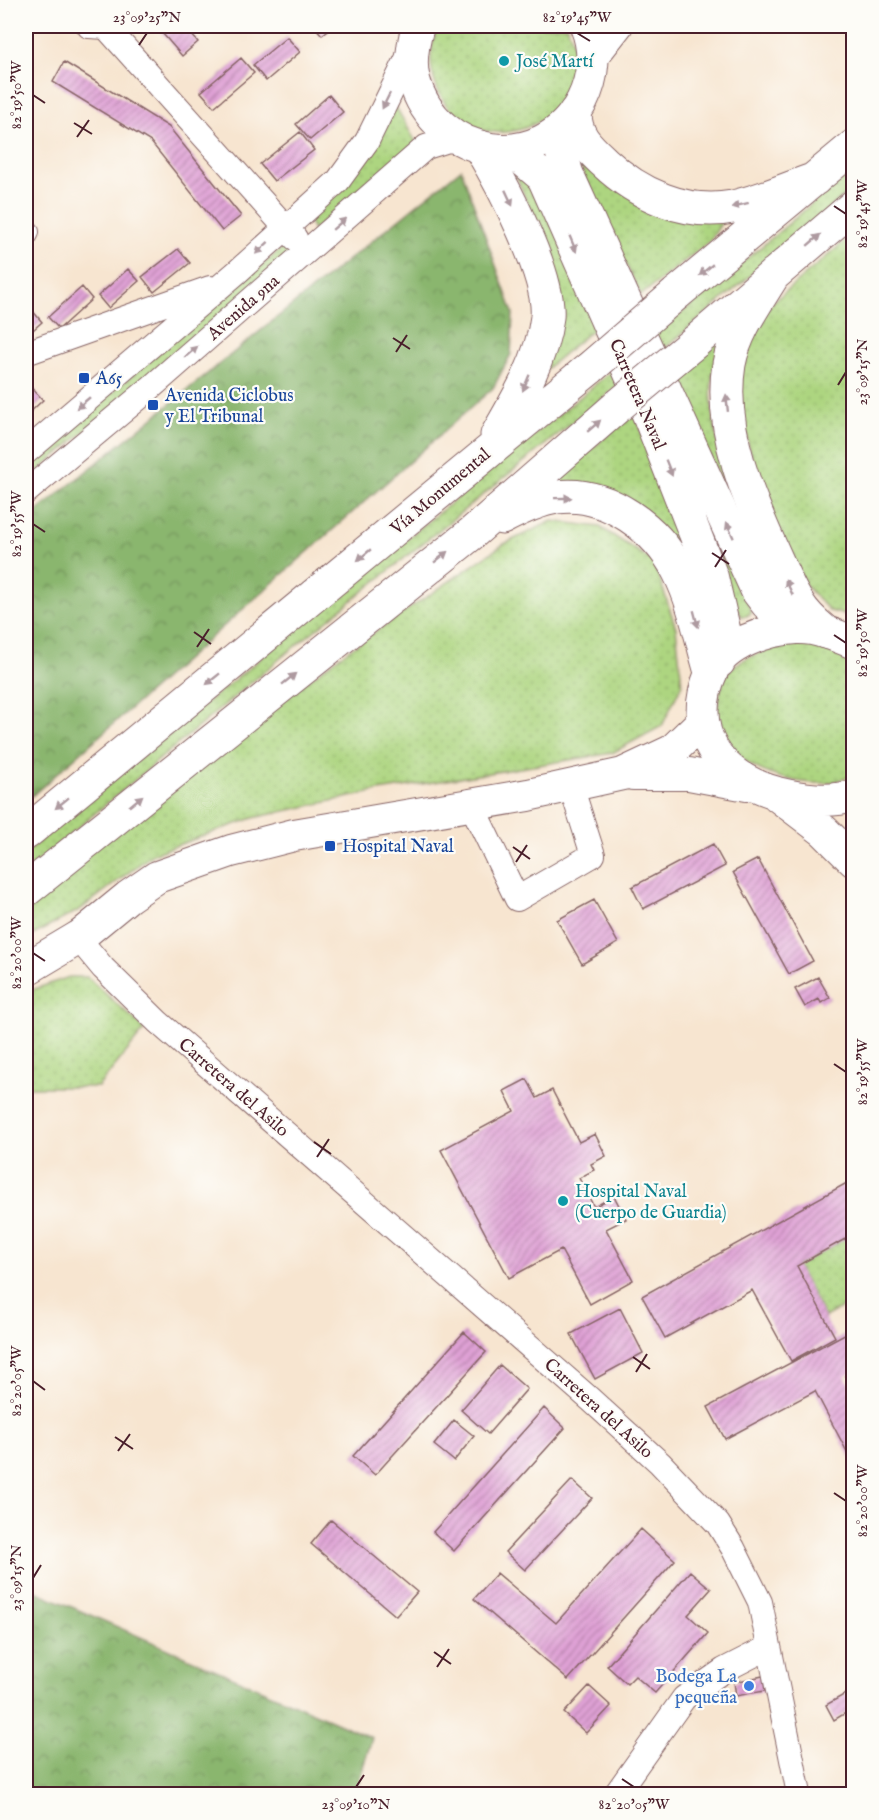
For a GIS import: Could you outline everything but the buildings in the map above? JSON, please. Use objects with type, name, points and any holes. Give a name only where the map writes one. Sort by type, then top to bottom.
[{"type":"highway","points":[[568,120],[591,149],[640,191],[670,203],[731,207],[815,179]]},
{"type":"highway","name":"Vía Monumental","points":[[26,833],[590,368],[854,146]]},
{"type":"highway","points":[[483,147],[508,195],[544,286],[547,316],[522,391],[489,450]]},
{"type":"highway","points":[[26,890],[471,534],[854,206]]},
{"type":"highway","points":[[774,274],[739,333],[729,362],[726,393],[729,418],[734,446],[759,522],[798,604],[835,636]]},
{"type":"highway","points":[[471,534],[526,506],[559,497],[606,505],[631,516],[658,539],[678,570],[715,667]]},
{"type":"highway","points":[[26,969],[78,938]]},
{"type":"main road","points":[[483,147],[534,144],[568,120],[588,89],[593,63],[591,38],[586,26]]},
{"type":"main road","name":"Carretera Naval","points":[[415,37],[413,78],[423,105],[442,128],[483,147],[523,160],[543,177],[648,414],[712,577],[725,633],[703,721]]},
{"type":"main road","name":"Carretera Naval","points":[[568,120],[559,143],[567,173],[757,591],[767,604],[835,636]]},
{"type":"main road","points":[[715,667],[733,648],[759,636],[835,636]]},
{"type":"main road","points":[[78,938],[128,897],[157,877],[231,851],[294,835],[571,786],[623,774],[672,751],[703,721]]},
{"type":"main road","points":[[703,721],[708,742],[721,761],[738,777],[766,789],[817,825],[854,861]]},
{"type":"main road","points":[[623,774],[689,774],[813,799],[834,800],[854,796]]},
{"type":"street","points":[[89,26],[106,27],[307,252]]},
{"type":"street","points":[[593,63],[621,26]]},
{"type":"street","name":"Avenida 9na","points":[[26,452],[338,182],[366,141],[415,37]]},
{"type":"street","name":"Avenida 9na","points":[[26,492],[139,398],[426,147],[448,140],[483,147]]},
{"type":"street","points":[[26,352],[224,283]]},
{"type":"street","points":[[471,804],[517,899],[593,855],[571,786]]},
{"type":"street","name":"Carretera del Asilo","points":[[78,938],[103,968],[158,1022],[660,1463],[718,1524],[733,1548],[760,1602],[799,1794]]},
{"type":"street","points":[[616,1794],[684,1698],[724,1670],[770,1647]]},
{"type":"green space","points":[[439,26],[567,26],[575,59],[569,87],[554,110],[531,125],[505,132],[478,129],[455,115],[437,88],[432,72],[431,56],[433,41]]},
{"type":"green space","points":[[393,102],[416,142],[313,230],[307,217]]},
{"type":"green space","points":[[574,144],[725,217],[710,241],[641,295],[587,185]]},
{"type":"green space","points":[[461,169],[513,313],[511,354],[493,388],[26,801],[26,520]]},
{"type":"green space","points":[[853,169],[853,188],[676,339],[283,656],[26,871],[26,852],[751,256]]},
{"type":"green space","points":[[522,174],[536,183],[598,325],[540,374],[557,277],[516,175]]},
{"type":"green space","points":[[853,234],[853,617],[830,611],[806,586],[765,512],[734,385],[742,345],[772,303]]},
{"type":"green space","points":[[286,245],[295,254],[26,481],[26,465]]},
{"type":"green space","points":[[731,325],[714,366],[711,397],[714,424],[729,480],[771,586],[676,385]]},
{"type":"green space","points":[[660,395],[749,605],[751,612],[747,616],[741,616],[732,601]]},
{"type":"green space","points":[[634,413],[705,586],[662,534],[544,490]]},
{"type":"green space","points":[[552,521],[600,527],[654,562],[676,628],[682,684],[662,726],[612,753],[373,792],[253,818],[153,854],[81,909],[26,939],[26,908],[152,798],[343,654],[504,544]]},
{"type":"green space","points":[[787,644],[813,644],[853,656],[853,776],[827,783],[790,780],[753,766],[737,755],[725,741],[718,725],[718,706],[725,676],[744,660]]},
{"type":"green space","points":[[69,977],[87,977],[145,1029],[98,1087],[26,1087],[26,992]]},
{"type":"green space","points":[[853,1234],[853,1301],[825,1317],[797,1266]]},
{"type":"green space","points":[[26,1587],[372,1738],[355,1794],[26,1794]]},
{"type":"place","name":"José Martí","points":[[504,61]]},
{"type":"place","name":"A65","points":[[84,378]]},
{"type":"place","name":"Avenida Ciclobus y El Tribunal","points":[[153,405]]},
{"type":"place","name":"Hospital Naval","points":[[330,846]]},
{"type":"place","name":"Hospital Naval (Cuerpo de Guardia)","points":[[563,1201]]},
{"type":"place","name":"Bodega La pequeña","points":[[749,1686]]}]
